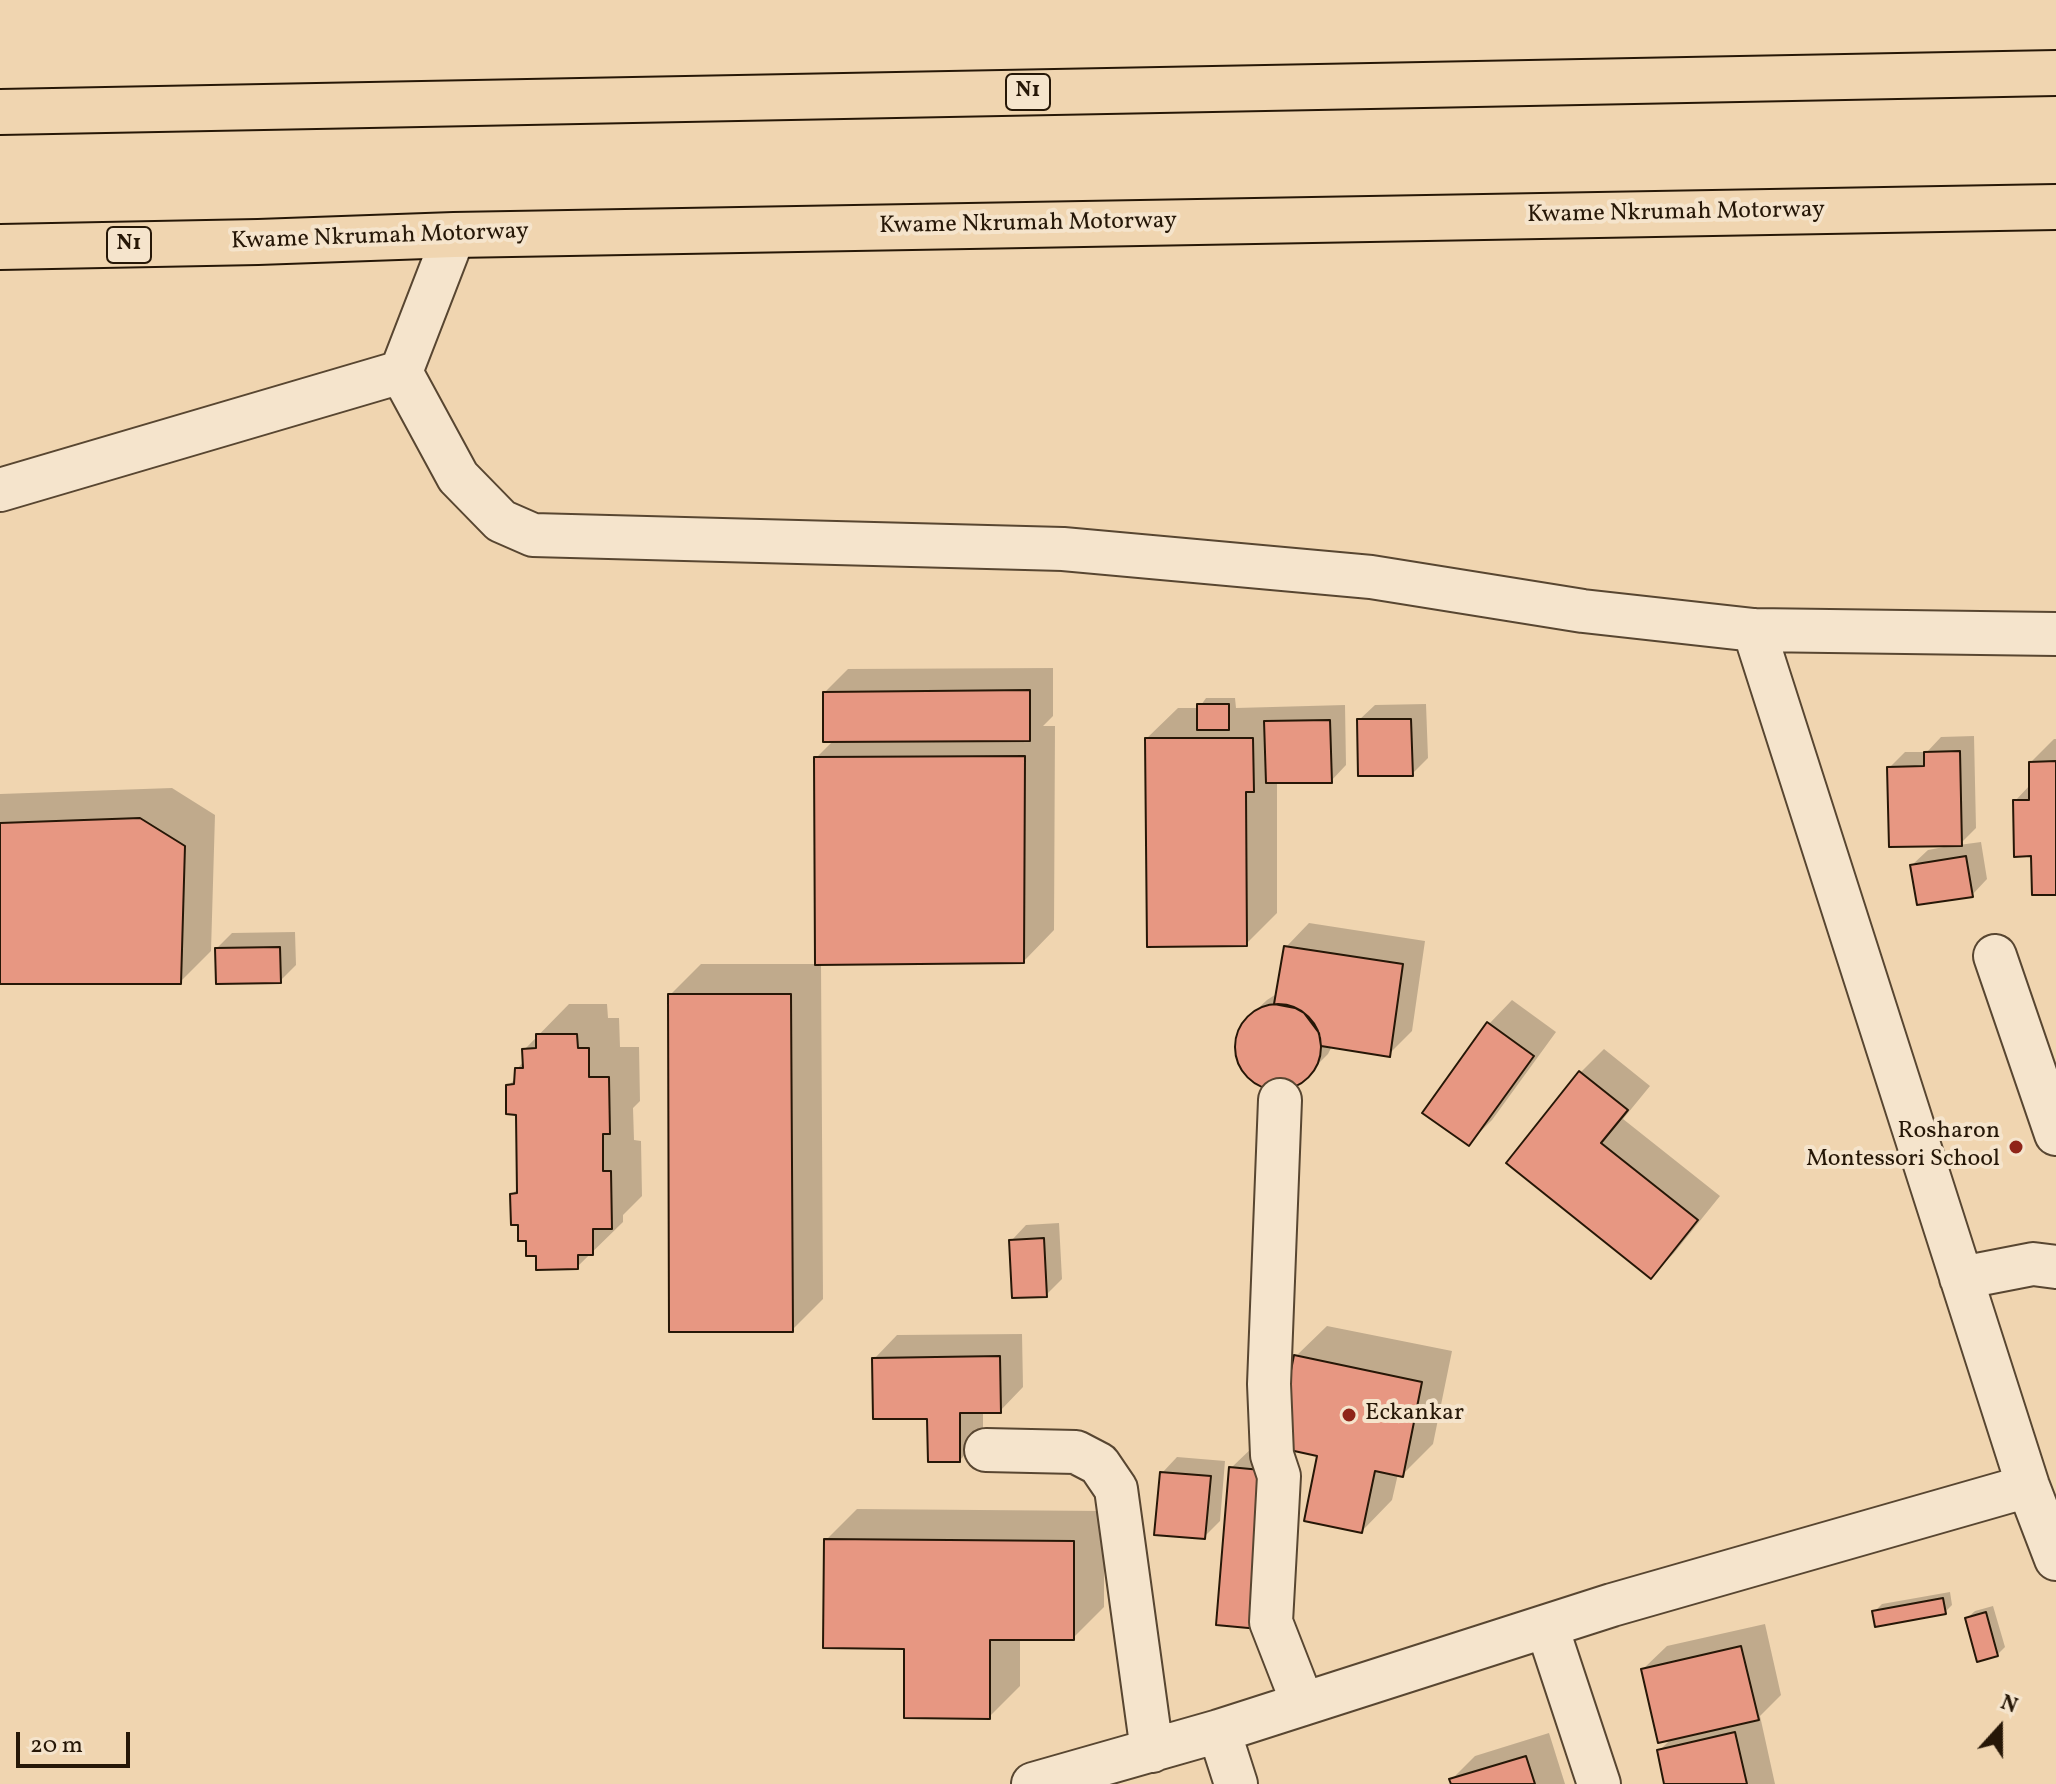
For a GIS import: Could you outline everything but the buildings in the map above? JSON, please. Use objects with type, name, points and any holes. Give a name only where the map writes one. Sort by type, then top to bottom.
[{"type":"highway","name":"N1","points":[[0,112],[2056,73]]},
{"type":"highway","name":"Kwame Nkrumah Motorway","points":[[0,247],[454,235],[2056,207]]},
{"type":"street","points":[[454,235],[401,372],[458,477],[501,521],[533,535],[1063,549],[1371,577],[1583,611],[1754,630],[2056,634]]},
{"type":"street","points":[[0,490],[401,372]]},
{"type":"street","points":[[1754,630],[2028,1486],[2056,1559]]},
{"type":"street","points":[[1995,956],[2056,1134]]},
{"type":"street","points":[[1280,1100],[1269,1384],[1272,1455],[1279,1476],[1271,1622],[1303,1704]]},
{"type":"street","points":[[1961,1278],[2033,1264],[2056,1267]]},
{"type":"street","points":[[986,1450],[1076,1452],[1099,1464],[1116,1489],[1152,1751]]},
{"type":"street","points":[[1033,1784],[1219,1731],[1627,1601],[2028,1486]]},
{"type":"street","points":[[1547,1627],[1599,1784]]},
{"type":"street","points":[[1219,1731],[1236,1784]]},
{"type":"place","name":"Rosharon Montessori School","points":[[2016,1147]]},
{"type":"place","name":"Eckankar","points":[[1349,1415]]}]
